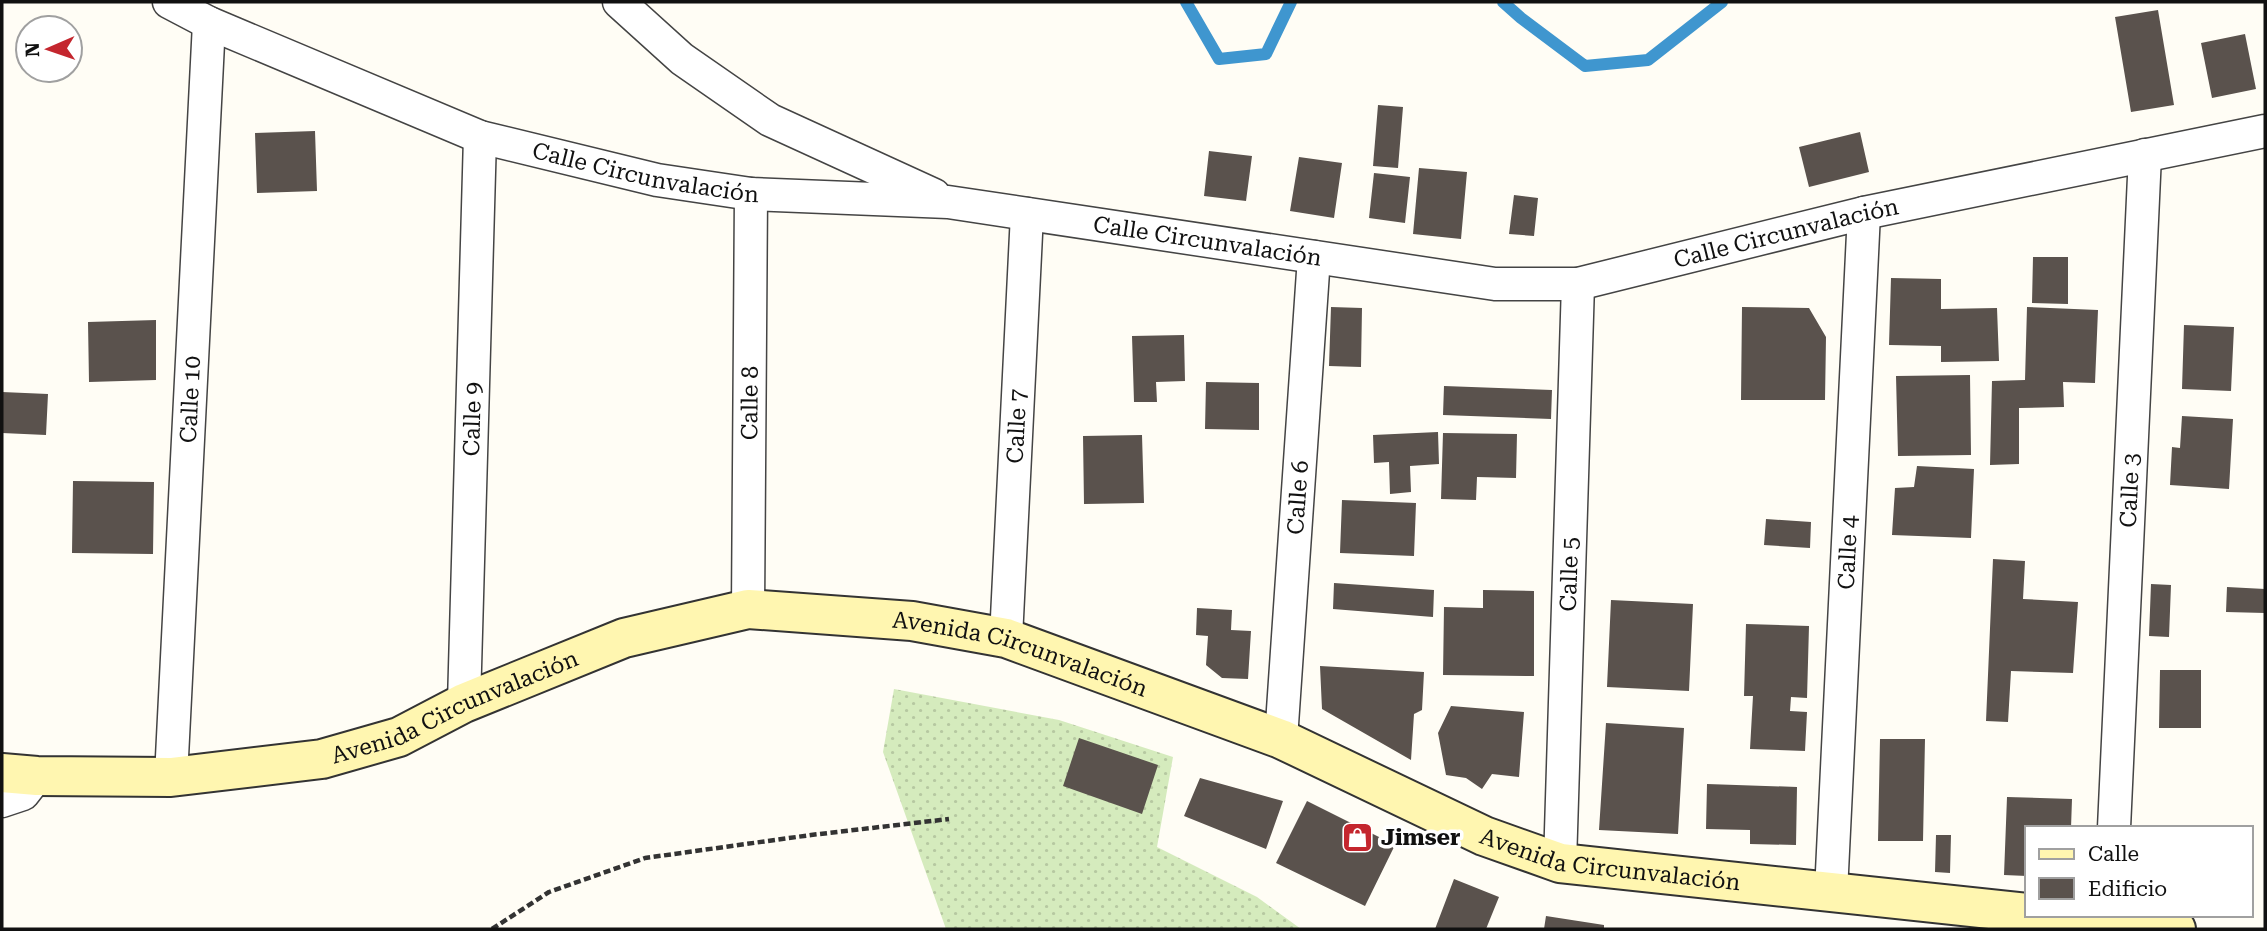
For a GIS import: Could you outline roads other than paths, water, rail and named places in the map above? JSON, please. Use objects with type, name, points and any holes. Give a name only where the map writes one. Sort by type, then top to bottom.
[{"type":"street","name":"Calle Circunvalación","points":[[169,2],[209,23],[480,136],[657,180],[751,194],[948,202],[1495,284],[1578,284],[1864,213],[2265,131]]},
{"type":"street","points":[[619,2],[682,59],[770,120],[948,202]]},
{"type":"street","name":"Calle 10","points":[[171,777],[209,23]]},
{"type":"street","name":"Calle 9","points":[[464,703],[480,136]]},
{"type":"street","name":"Calle 3","points":[[2114,826],[2145,155]]},
{"type":"street","name":"Calle 8","points":[[748,609],[751,194]]},
{"type":"street","name":"Calle 4","points":[[1831,892],[1864,213]]},
{"type":"street","name":"Calle 7","points":[[1006,638],[1027,214]]},
{"type":"street","name":"Calle 6","points":[[1282,739],[1314,257]]},
{"type":"street","name":"Calle 5","points":[[1560,863],[1578,284]]},
{"type":"street","name":"Avenida Circunvalación","points":[[20,775],[171,777],[322,758],[399,737],[464,703],[624,638],[748,609],[912,621],[1006,638],[1282,739],[1484,836],[1560,863],[2025,913]]},
{"type":"street","points":[[2,801],[23,794],[20,775]]},
{"type":"street","points":[[2078,917],[2176,929]]},
{"type":"waterway","points":[[1186,2],[1219,59],[1266,54],[1291,2]]},
{"type":"waterway","points":[[1503,2],[1585,66],[1648,60],[1722,2]]},
{"type":"place","name":"Jimser","points":[[1358,837]]}]
